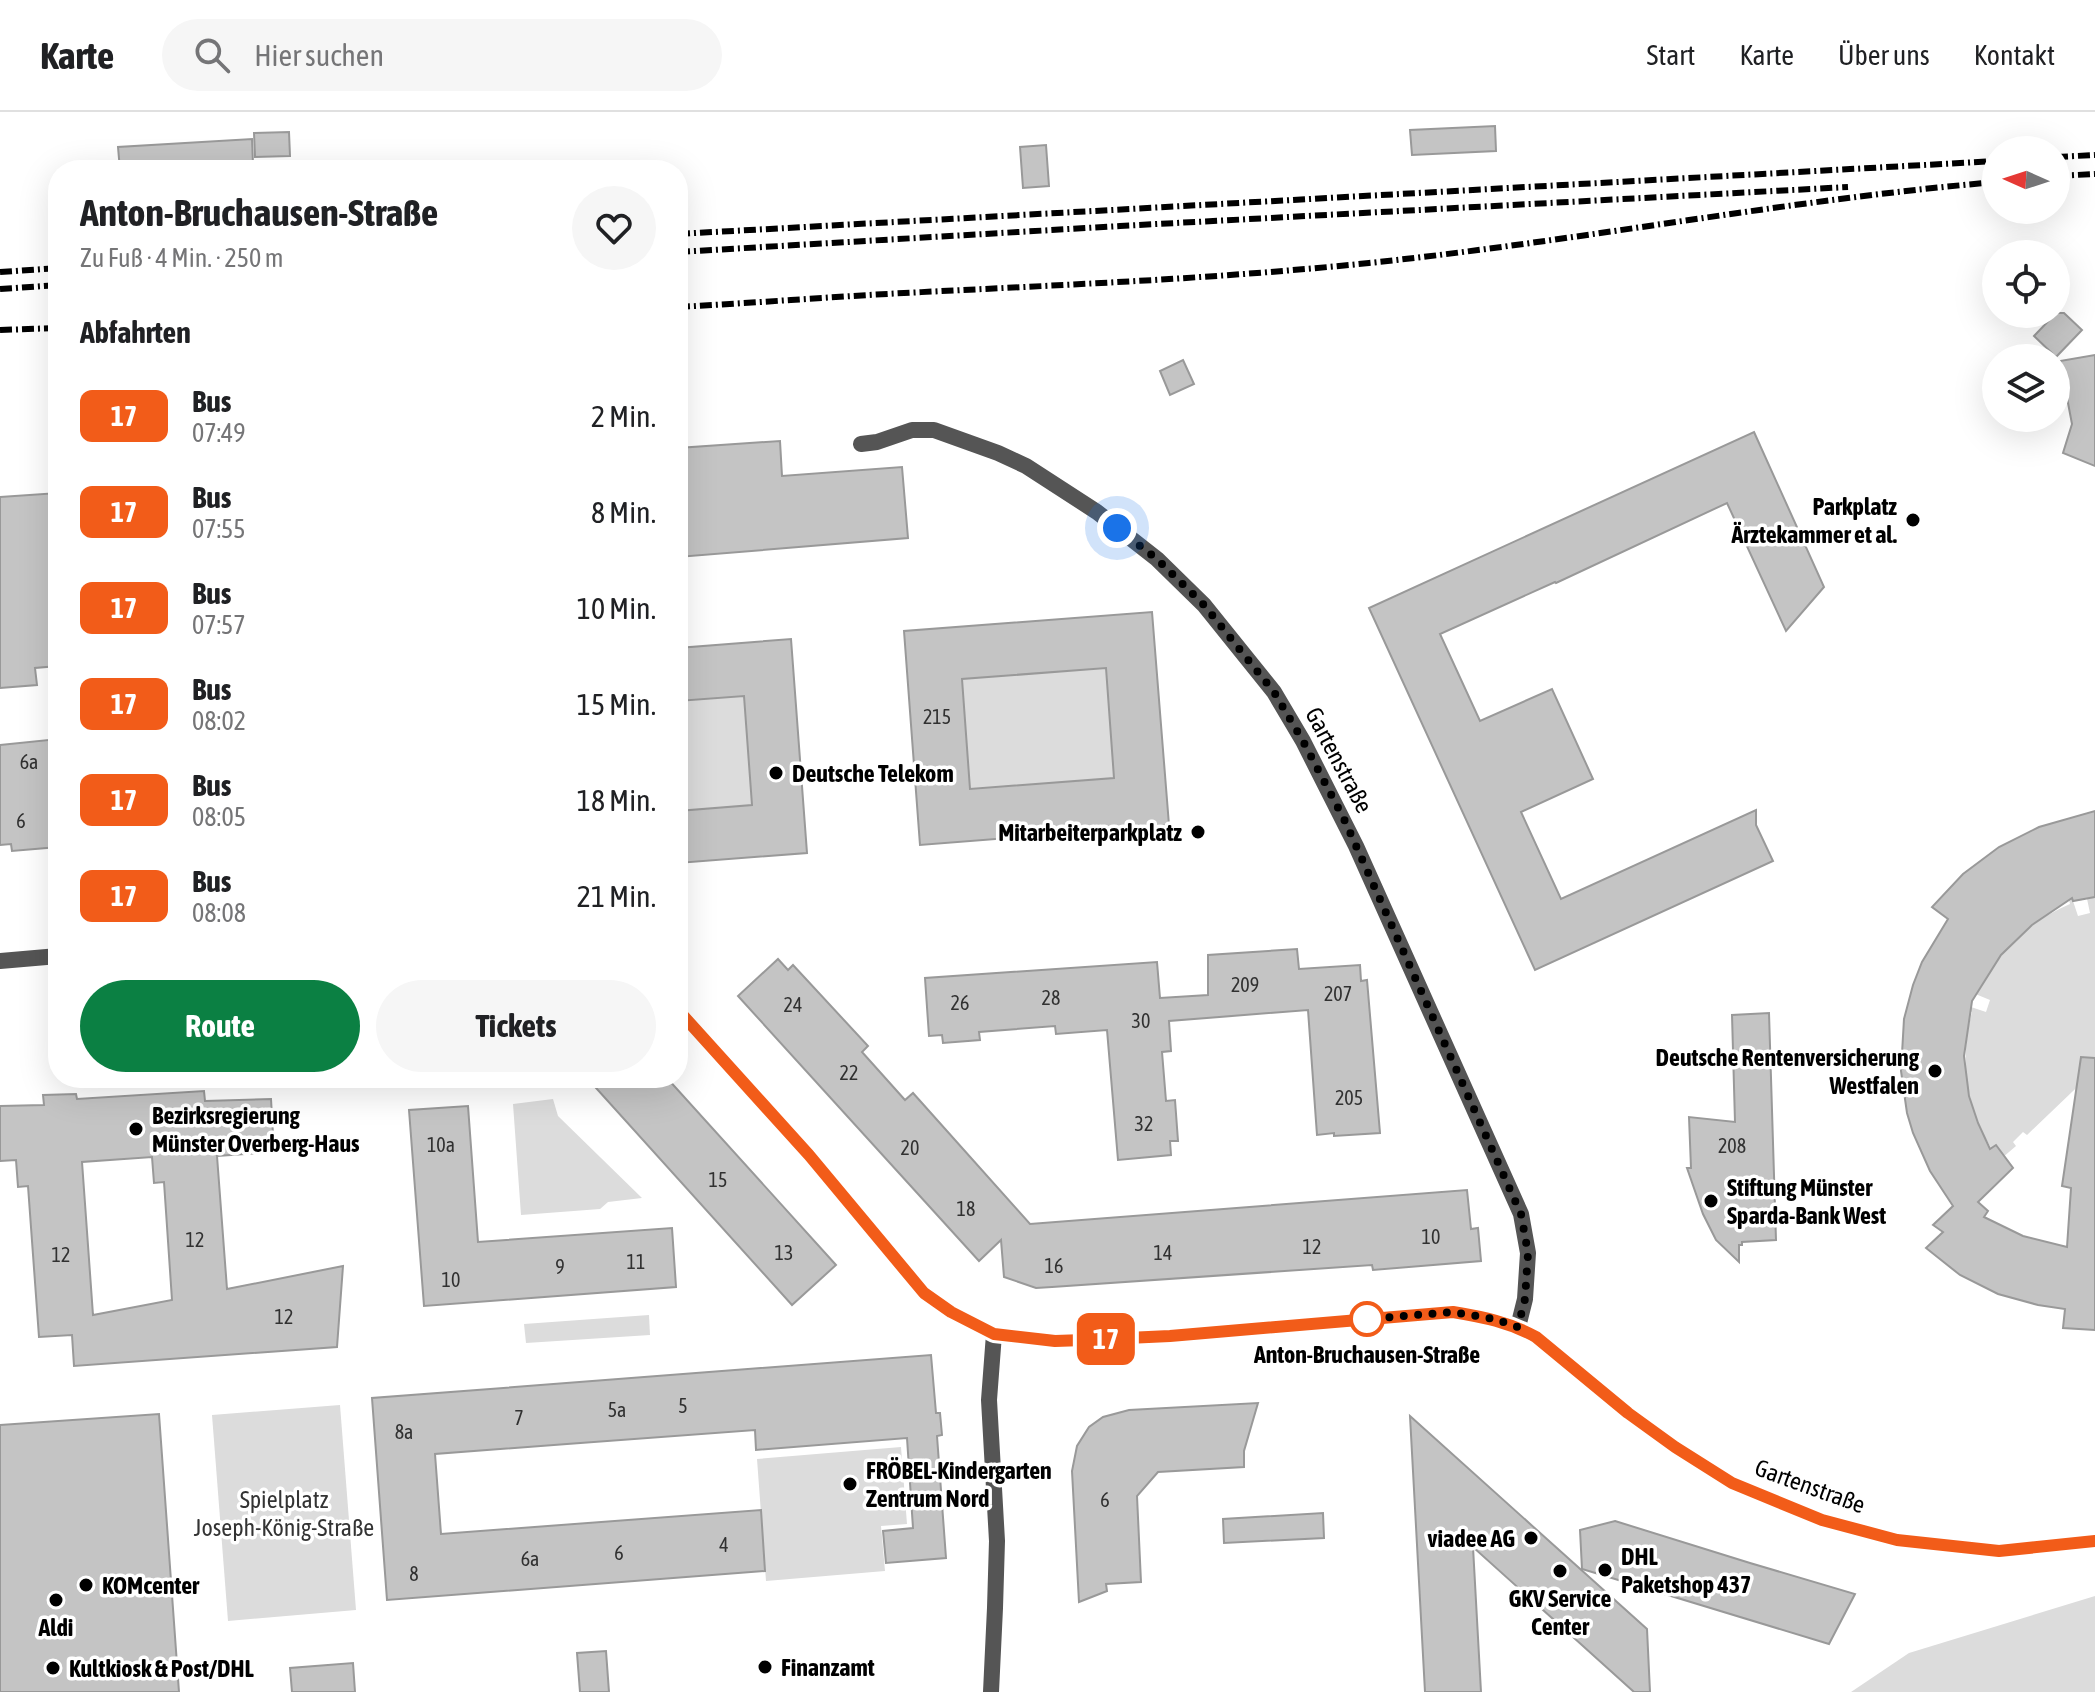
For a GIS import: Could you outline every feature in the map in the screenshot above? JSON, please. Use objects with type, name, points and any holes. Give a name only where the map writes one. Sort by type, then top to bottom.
[{"type":"street","name":"Gartenstraße","points":[[861,444],[912,430],[934,430],[1026,466],[1097,512],[1157,559],[1204,605],[1274,692],[1344,819],[1521,1214],[1528,1253],[1525,1299],[1518,1327],[1552,1348],[1628,1413],[1675,1447],[1732,1483],[1822,1520],[1897,1540],[1999,1551],[2095,1541]]},
{"type":"street","points":[[0,961],[48,957]]},
{"type":"street","points":[[688,1021],[809,1155],[924,1293],[951,1312],[994,1334],[1055,1341],[1127,1338],[1453,1312],[1518,1327]]},
{"type":"street","points":[[991,1692],[997,1541],[989,1400],[994,1334]]},
{"type":"green space","points":[[1106,668],[1114,778],[970,789],[962,679]]},
{"type":"green space","points":[[744,696],[752,805],[688,810],[688,700]]},
{"type":"green space","points":[[2086,894],[2095,897],[2095,1070],[2027,1135],[2023,1132],[2013,1142],[2016,1146],[2002,1158],[1996,1145],[1991,1148],[1982,1132],[1967,1082],[1966,1047],[1972,1012],[1967,1010],[1968,1006],[1986,1012],[1990,1000],[1973,993],[1979,991],[2016,939],[2070,904],[2072,898],[2078,916],[2090,913]]},
{"type":"green space","points":[[553,1099],[558,1116],[642,1198],[608,1202],[600,1209],[521,1215],[513,1104]]},
{"type":"green space","points":[[649,1315],[650,1335],[526,1343],[524,1324]]},
{"type":"green space","name":"Spielplatz Joseph-König-Straße","points":[[340,1405],[356,1610],[228,1621],[212,1415]]},
{"type":"green space","name":"FRÖBEL-Kindergarten Zentrum Nord","points":[[901,1447],[907,1524],[881,1526],[885,1571],[766,1581],[757,1459]]},
{"type":"green space","points":[[2095,1596],[2095,1692],[1851,1692],[1909,1653]]},
{"type":"building","points":[[1495,126],[1496,151],[1412,155],[1410,130]]},
{"type":"building","points":[[289,132],[290,156],[255,157],[254,133]]},
{"type":"building","points":[[252,139],[253,160],[119,160],[118,147]]},
{"type":"building","points":[[1046,145],[1049,186],[1023,188],[1020,147]]},
{"type":"building","points":[[2070,319],[2082,330],[2069,344],[2042,344],[2034,336],[2042,328],[2070,328]]},
{"type":"building","points":[[2095,355],[2095,466],[2063,453],[2072,424],[2070,359]]},
{"type":"building","points":[[1183,360],[1194,384],[1170,395],[1160,371]]},
{"type":"building","points":[[1754,432],[1824,587],[1786,631],[1727,503],[1440,634],[1480,721],[1552,689],[1593,779],[1521,812],[1561,899],[1756,810],[1756,825],[1773,861],[1535,970],[1369,608]]},
{"type":"building","points":[[780,441],[782,476],[902,467],[908,538],[688,556],[688,447]]},
{"type":"building","points":[[48,494],[48,667],[35,668],[37,685],[0,688],[0,497]]},
{"type":"building","points":[[1152,612],[1169,825],[920,845],[904,631]],"holes":[[[1106,668],[1114,778],[970,789],[962,679]]]},
{"type":"building","name":"Deutsche Telekom","points":[[791,639],[807,853],[688,862],[688,810],[752,805],[744,696],[688,700],[688,647]]},
{"type":"building","points":[[48,740],[48,848],[12,851],[11,844],[0,845],[0,745]]},
{"type":"building","name":"Deutsche Rentenversicherung Westfalen","points":[[2095,811],[2095,897],[2073,901],[2072,898],[2032,925],[2001,955],[1972,1001],[1964,1056],[1969,1096],[1978,1123],[1990,1149],[1996,1145],[2013,1168],[1978,1202],[1988,1211],[1984,1217],[2023,1236],[2067,1247],[2071,1188],[2062,1186],[2081,1057],[2095,1058],[2095,1330],[2063,1328],[2065,1309],[1998,1294],[1960,1275],[1926,1248],[1943,1232],[1933,1225],[1953,1206],[1930,1171],[1913,1133],[1901,1071],[1904,1019],[1913,985],[1922,962],[1948,919],[1932,907],[1963,874],[1999,847],[2039,827]]},
{"type":"building","points":[[1297,949],[1299,969],[1360,965],[1361,981],[1367,980],[1380,1133],[1317,1135],[1308,1010],[1169,1021],[1171,1051],[1162,1052],[1166,1101],[1175,1100],[1178,1141],[1170,1141],[1171,1155],[1118,1160],[1107,1030],[1056,1034],[1055,1026],[979,1032],[980,1040],[943,1043],[942,1035],[929,1036],[925,978],[1157,962],[1160,998],[1208,995],[1208,955]]},
{"type":"building","points":[[778,959],[788,970],[793,965],[868,1046],[862,1052],[905,1100],[913,1093],[1030,1224],[1467,1190],[1471,1229],[1478,1228],[1481,1261],[1373,1270],[1372,1265],[1036,1288],[1004,1277],[1001,1240],[979,1261],[738,996]]},
{"type":"building","points":[[1769,1013],[1776,1240],[1742,1242],[1739,1245],[1739,1262],[1716,1240],[1687,1168],[1691,1168],[1689,1117],[1735,1122],[1732,1015]]},
{"type":"building","points":[[596,1088],[676,1088],[836,1265],[792,1305]]},
{"type":"building","points":[[204,1091],[205,1101],[271,1099],[274,1152],[217,1156],[227,1289],[343,1266],[337,1347],[74,1366],[72,1335],[39,1337],[28,1186],[18,1187],[16,1160],[0,1161],[0,1106],[44,1105],[43,1095],[76,1094],[77,1099]],"holes":[[[152,1157],[154,1183],[164,1182],[172,1300],[93,1315],[82,1162]]]},
{"type":"building","points":[[468,1106],[478,1242],[672,1228],[676,1287],[424,1306],[409,1110]]},
{"type":"building","points":[[931,1355],[936,1413],[940,1413],[942,1435],[937,1436],[946,1558],[886,1563],[883,1531],[913,1528],[907,1438],[756,1450],[755,1430],[567,1444],[435,1454],[441,1534],[761,1510],[765,1571],[387,1600],[372,1398]]},
{"type":"building","points":[[1258,1403],[1244,1451],[1244,1467],[1158,1472],[1137,1496],[1141,1582],[1106,1584],[1107,1591],[1079,1602],[1072,1471],[1077,1446],[1089,1427],[1103,1417],[1129,1410]]},
{"type":"building","name":"KOMcenter","points":[[159,1414],[179,1692],[0,1692],[0,1425]]},
{"type":"building","points":[[1410,1416],[1647,1629],[1650,1692],[1634,1692],[1473,1547],[1481,1692],[1425,1692]]},
{"type":"building","points":[[1323,1513],[1324,1538],[1224,1543],[1223,1519]]},
{"type":"building","points":[[1615,1521],[1855,1594],[1829,1644],[1582,1569],[1580,1530]]},
{"type":"building","points":[[606,1651],[609,1692],[580,1692],[577,1653]]},
{"type":"building","points":[[353,1663],[355,1692],[292,1692],[290,1668]]},
{"type":"railway","points":[[2070,156],[2095,155]]},
{"type":"railway","points":[[688,233],[1982,162]]},
{"type":"railway","points":[[2070,175],[2095,174]]},
{"type":"railway","points":[[688,306],[1311,269],[1526,244],[1839,199],[1982,183]]},
{"type":"railway","points":[[688,251],[1848,187]]},
{"type":"railway","points":[[0,272],[48,269]]},
{"type":"railway","points":[[0,289],[48,286]]},
{"type":"railway","points":[[0,330],[48,328]]},
{"type":"bus line","name":"17","points":[[688,1021],[809,1155],[924,1293],[951,1312],[994,1334],[1055,1341],[1170,1336],[1453,1312],[1494,1319],[1518,1327],[1552,1348],[1628,1413],[1732,1483],[1822,1520],[1897,1540],[1999,1551],[2095,1541]]},
{"type":"place","name":"Parkplatz Ärztekammer et al.","points":[[1913,520]]},
{"type":"place","name":"Deutsche Telekom","points":[[776,773]]},
{"type":"place","name":"Mitarbeiterparkplatz","points":[[1198,832]]},
{"type":"place","name":"Deutsche Rentenversicherung Westfalen","points":[[1935,1071]]},
{"type":"place","name":"Bezirksregierung Münster Overberg-Haus","points":[[136,1129]]},
{"type":"place","name":"Stiftung Münster Sparda-Bank West","points":[[1711,1201]]},
{"type":"place","name":"Anton-Bruchausen-Straße","points":[[1367,1319]]},
{"type":"place","name":"FRÖBEL-Kindergarten Zentrum Nord","points":[[850,1484]]},
{"type":"place","name":"viadee AG","points":[[1531,1538]]},
{"type":"place","name":"DHL Paketshop 437","points":[[1605,1570]]},
{"type":"place","name":"GKV Service Center","points":[[1560,1571]]},
{"type":"place","name":"KOMcenter","points":[[86,1585]]},
{"type":"place","name":"Aldi","points":[[56,1600]]},
{"type":"place","name":"Finanzamt","points":[[765,1667]]},
{"type":"place","name":"Kultkiosk & Post/DHL","points":[[53,1668]]},
{"type":"route","points":[[1117,528],[1157,559],[1204,605],[1274,692],[1303,741],[1344,819],[1521,1214],[1528,1253],[1525,1299],[1518,1327],[1453,1312],[1367,1319]]}]
